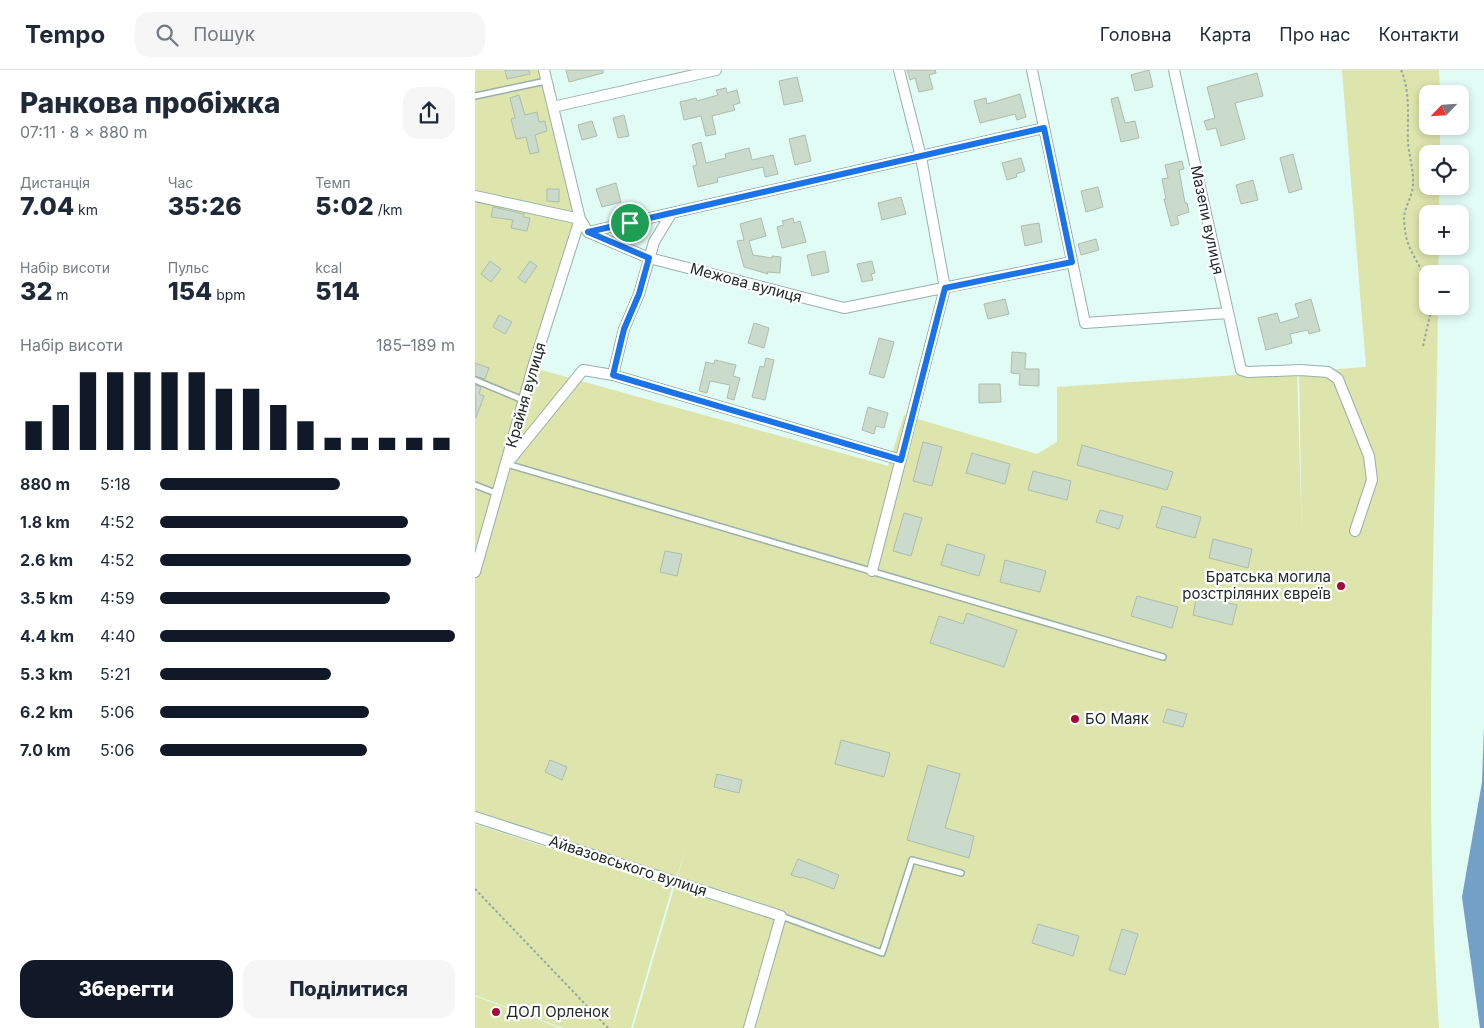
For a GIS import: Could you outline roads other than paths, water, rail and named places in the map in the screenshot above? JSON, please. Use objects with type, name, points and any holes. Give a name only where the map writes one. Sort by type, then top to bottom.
[{"type":"street","points":[[553,107],[716,70]]},
{"type":"street","points":[[872,571],[945,288],[921,157],[899,70]]},
{"type":"street","points":[[1032,70],[1085,323],[1228,313]]},
{"type":"street","name":"Мазепи вулиця","points":[[1174,70],[1241,370],[1248,372],[1300,370],[1328,372],[1338,379],[1369,456],[1373,480],[1355,531]]},
{"type":"street","points":[[546,75],[580,219],[588,232],[1044,128]]},
{"type":"street","points":[[475,196],[580,219]]},
{"type":"street","points":[[613,375],[624,329],[639,294],[654,242],[671,214]]},
{"type":"street","name":"Крайня вулиця","points":[[475,572],[524,401],[580,219]]},
{"type":"street","name":"Межова вулиця","points":[[588,232],[649,258],[845,308],[1072,262]]},
{"type":"street","points":[[507,464],[583,370],[613,375],[901,460]]},
{"type":"street","name":"Айвазовського вулиця","points":[[475,817],[781,916]]},
{"type":"street","points":[[749,1028],[781,916]]},
{"type":"lane","points":[[475,96],[546,75]]},
{"type":"lane","points":[[475,380],[524,401]]},
{"type":"lane","points":[[507,464],[1163,657]]},
{"type":"lane","points":[[475,485],[498,494]]},
{"type":"lane","points":[[781,916],[882,952],[912,860],[961,873]]},
{"type":"water","points":[[1484,727],[1484,1028],[1480,1028],[1462,897],[1482,782]]},
{"type":"place","name":"Братська могила розстріляних євреїв","points":[[1341,586]]},
{"type":"place","name":"БО Маяк","points":[[1075,719]]},
{"type":"place","name":"ДОЛ Орленок","points":[[496,1012]]}]
